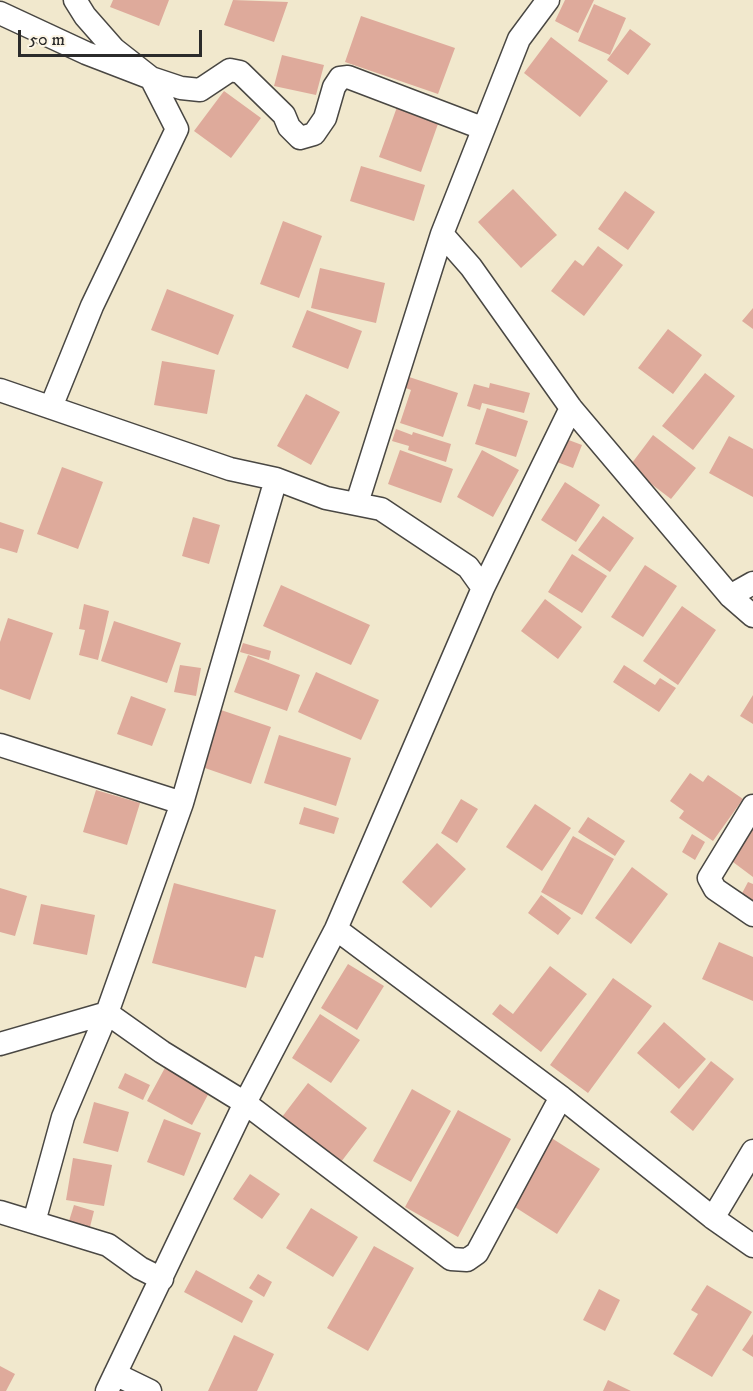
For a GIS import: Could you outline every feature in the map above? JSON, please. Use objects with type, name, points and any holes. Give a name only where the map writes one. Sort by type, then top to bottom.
[{"type":"street","points":[[51,407],[92,306],[177,129],[151,78],[114,50],[85,16],[75,0]]},
{"type":"street","points":[[357,503],[442,234],[482,128],[519,39],[548,0]]},
{"type":"street","points":[[0,13],[86,53],[181,88],[200,90],[230,69],[240,72],[284,115],[289,127],[300,138],[314,134],[325,118],[334,87],[340,78],[348,77],[482,128]]},
{"type":"street","points":[[442,234],[471,267],[571,408],[730,596],[753,616]]},
{"type":"street","points":[[0,390],[230,469],[276,479],[326,498],[381,509],[468,567],[483,588]]},
{"type":"street","points":[[150,1391],[111,1383],[245,1103],[336,928],[483,588],[571,408]]},
{"type":"street","points":[[34,1222],[63,1117],[107,1013],[182,802],[276,479]]},
{"type":"street","points":[[730,596],[753,583]]},
{"type":"street","points":[[0,745],[182,802]]},
{"type":"street","points":[[753,806],[709,878],[716,889],[753,915]]},
{"type":"street","points":[[336,928],[561,1097],[713,1218],[753,1246]]},
{"type":"street","points":[[0,1044],[107,1013]]},
{"type":"street","points":[[107,1013],[162,1052],[245,1103],[451,1259],[467,1260],[477,1253],[561,1097]]},
{"type":"street","points":[[713,1218],[753,1152]]},
{"type":"street","points":[[0,1212],[108,1245],[140,1268],[162,1279]]},
{"type":"building","points":[[113,0],[169,0],[159,26],[110,7]]},
{"type":"building","points":[[233,0],[288,2],[274,42],[224,25]]},
{"type":"building","points":[[565,0],[594,0],[578,33],[555,21]]},
{"type":"building","points":[[594,4],[626,18],[610,55],[578,41]]},
{"type":"building","points":[[361,16],[455,48],[438,94],[345,62]]},
{"type":"building","points":[[630,29],[651,44],[628,75],[607,60]]},
{"type":"building","points":[[551,37],[608,81],[580,117],[524,73]]},
{"type":"building","points":[[282,55],[324,65],[316,95],[274,86]]},
{"type":"building","points":[[224,91],[261,118],[231,158],[194,131]]},
{"type":"building","points":[[397,107],[439,121],[421,172],[379,157]]},
{"type":"building","points":[[361,166],[425,185],[414,221],[350,201]]},
{"type":"building","points":[[513,189],[557,235],[521,268],[478,222]]},
{"type":"building","points":[[625,191],[655,212],[628,250],[598,229]]},
{"type":"building","points":[[283,221],[322,236],[299,298],[260,284]]},
{"type":"building","points":[[598,246],[623,265],[584,316],[551,291],[575,260],[583,266]]},
{"type":"building","points":[[320,268],[385,283],[376,323],[311,308]]},
{"type":"building","points":[[167,289],[234,315],[218,355],[151,330]]},
{"type":"building","points":[[753,308],[753,329],[742,321]]},
{"type":"building","points":[[307,310],[362,331],[348,369],[292,347]]},
{"type":"building","points":[[668,329],[702,355],[673,394],[638,368]]},
{"type":"building","points":[[162,361],[215,370],[207,414],[154,405]]},
{"type":"building","points":[[705,373],[735,396],[693,450],[662,426]]},
{"type":"building","points":[[406,376],[458,393],[443,437],[400,423],[411,390],[403,387]]},
{"type":"building","points":[[490,383],[530,393],[524,413],[482,403],[480,410],[467,406],[474,384],[489,388]]},
{"type":"building","points":[[306,394],[340,412],[311,465],[277,446]]},
{"type":"building","points":[[487,408],[528,421],[516,457],[475,444]]},
{"type":"building","points":[[396,429],[451,444],[446,462],[408,450],[409,446],[392,441]]},
{"type":"building","points":[[653,435],[696,468],[671,499],[629,467]]},
{"type":"building","points":[[729,436],[753,449],[753,497],[709,473]]},
{"type":"building","points":[[566,439],[582,445],[573,468],[557,462]]},
{"type":"building","points":[[400,450],[453,469],[441,503],[388,484]]},
{"type":"building","points":[[482,450],[519,470],[493,517],[457,497]]},
{"type":"building","points":[[62,467],[103,482],[78,549],[37,534]]},
{"type":"building","points":[[565,482],[600,505],[576,542],[541,520]]},
{"type":"building","points":[[603,516],[634,538],[610,572],[578,550]]},
{"type":"building","points":[[193,517],[220,525],[209,564],[182,556]]},
{"type":"building","points":[[0,522],[24,530],[17,553],[0,548]]},
{"type":"building","points":[[572,554],[607,576],[582,613],[548,592]]},
{"type":"building","points":[[645,565],[677,586],[643,637],[611,617]]},
{"type":"building","points":[[281,585],[370,625],[351,665],[263,626]]},
{"type":"building","points":[[545,599],[582,627],[558,659],[521,631]]},
{"type":"building","points":[[84,604],[109,611],[98,660],[79,655],[85,630],[79,629]]},
{"type":"building","points":[[682,606],[716,630],[678,685],[643,661]]},
{"type":"building","points":[[8,618],[53,633],[30,700],[0,689],[0,642]]},
{"type":"building","points":[[114,621],[181,643],[167,683],[101,661]]},
{"type":"building","points":[[243,643],[271,651],[269,660],[240,652]]},
{"type":"building","points":[[248,655],[300,675],[287,711],[234,692]]},
{"type":"building","points":[[180,665],[201,668],[196,696],[174,692]]},
{"type":"building","points":[[624,665],[655,685],[660,678],[676,688],[659,712],[613,682]]},
{"type":"building","points":[[316,672],[379,700],[361,740],[298,712]]},
{"type":"building","points":[[753,695],[753,724],[740,716]]},
{"type":"building","points":[[131,696],[166,709],[152,746],[117,734]]},
{"type":"building","points":[[221,710],[271,727],[251,784],[202,767]]},
{"type":"building","points":[[279,735],[351,758],[336,806],[264,783]]},
{"type":"building","points":[[690,773],[703,782],[708,775],[743,799],[713,841],[679,818],[684,811],[670,801]]},
{"type":"building","points":[[96,790],[140,803],[127,845],[83,832]]},
{"type":"building","points":[[461,799],[478,809],[457,843],[441,833]]},
{"type":"building","points":[[535,804],[571,828],[542,871],[506,847]]},
{"type":"building","points":[[304,807],[339,818],[334,834],[299,824]]},
{"type":"building","points":[[588,817],[625,841],[615,856],[578,832]]},
{"type":"building","points":[[753,819],[753,877],[725,856]]},
{"type":"building","points":[[692,834],[705,842],[695,860],[682,852]]},
{"type":"building","points":[[573,836],[614,859],[582,915],[541,892]]},
{"type":"building","points":[[437,843],[466,869],[431,908],[402,882]]},
{"type":"building","points":[[632,867],[668,894],[631,944],[595,918]]},
{"type":"building","points":[[748,882],[753,884],[753,906],[739,899]]},
{"type":"building","points":[[174,883],[276,910],[263,958],[255,956],[246,988],[152,963]]},
{"type":"building","points":[[0,888],[27,896],[15,936],[0,932]]},
{"type":"building","points":[[541,895],[571,918],[558,935],[528,913]]},
{"type":"building","points":[[41,904],[95,915],[87,955],[33,944]]},
{"type":"building","points":[[719,942],[753,957],[753,1001],[702,979]]},
{"type":"building","points":[[348,964],[384,986],[357,1030],[321,1008]]},
{"type":"building","points":[[550,966],[587,994],[541,1052],[492,1014],[500,1004],[513,1014]]},
{"type":"building","points":[[613,978],[652,1006],[588,1093],[550,1065]]},
{"type":"building","points":[[320,1014],[360,1040],[331,1083],[292,1058]]},
{"type":"building","points":[[664,1022],[706,1059],[679,1089],[637,1053]]},
{"type":"building","points":[[711,1061],[734,1079],[693,1131],[670,1112]]},
{"type":"building","points":[[167,1064],[212,1087],[192,1125],[147,1101]]},
{"type":"building","points":[[125,1073],[150,1085],[143,1100],[118,1088]]},
{"type":"building","points":[[308,1083],[367,1128],[341,1162],[282,1117]]},
{"type":"building","points":[[412,1089],[451,1111],[411,1182],[373,1161]]},
{"type":"building","points":[[94,1102],[129,1112],[118,1152],[83,1143]]},
{"type":"building","points":[[458,1110],[511,1139],[458,1237],[405,1207]]},
{"type":"building","points":[[164,1119],[201,1133],[184,1176],[147,1162]]},
{"type":"building","points":[[550,1137],[600,1169],[557,1234],[507,1202]]},
{"type":"building","points":[[73,1158],[112,1165],[104,1206],[66,1200]]},
{"type":"building","points":[[250,1174],[280,1194],[262,1219],[233,1199]]},
{"type":"building","points":[[74,1205],[94,1211],[90,1227],[69,1221]]},
{"type":"building","points":[[311,1208],[358,1237],[333,1277],[286,1248]]},
{"type":"building","points":[[374,1246],[414,1268],[368,1351],[327,1328]]},
{"type":"building","points":[[196,1270],[253,1301],[242,1323],[184,1292]]},
{"type":"building","points":[[258,1274],[272,1282],[264,1297],[249,1288]]},
{"type":"building","points":[[707,1285],[752,1312],[712,1377],[673,1354],[698,1314],[691,1310]]},
{"type":"building","points":[[599,1289],[620,1300],[605,1331],[583,1320]]},
{"type":"building","points":[[753,1334],[753,1357],[742,1350]]},
{"type":"building","points":[[234,1335],[274,1354],[257,1391],[208,1391]]},
{"type":"building","points":[[0,1366],[15,1374],[6,1391],[0,1391]]},
{"type":"building","points":[[608,1380],[631,1391],[603,1391]]}]
